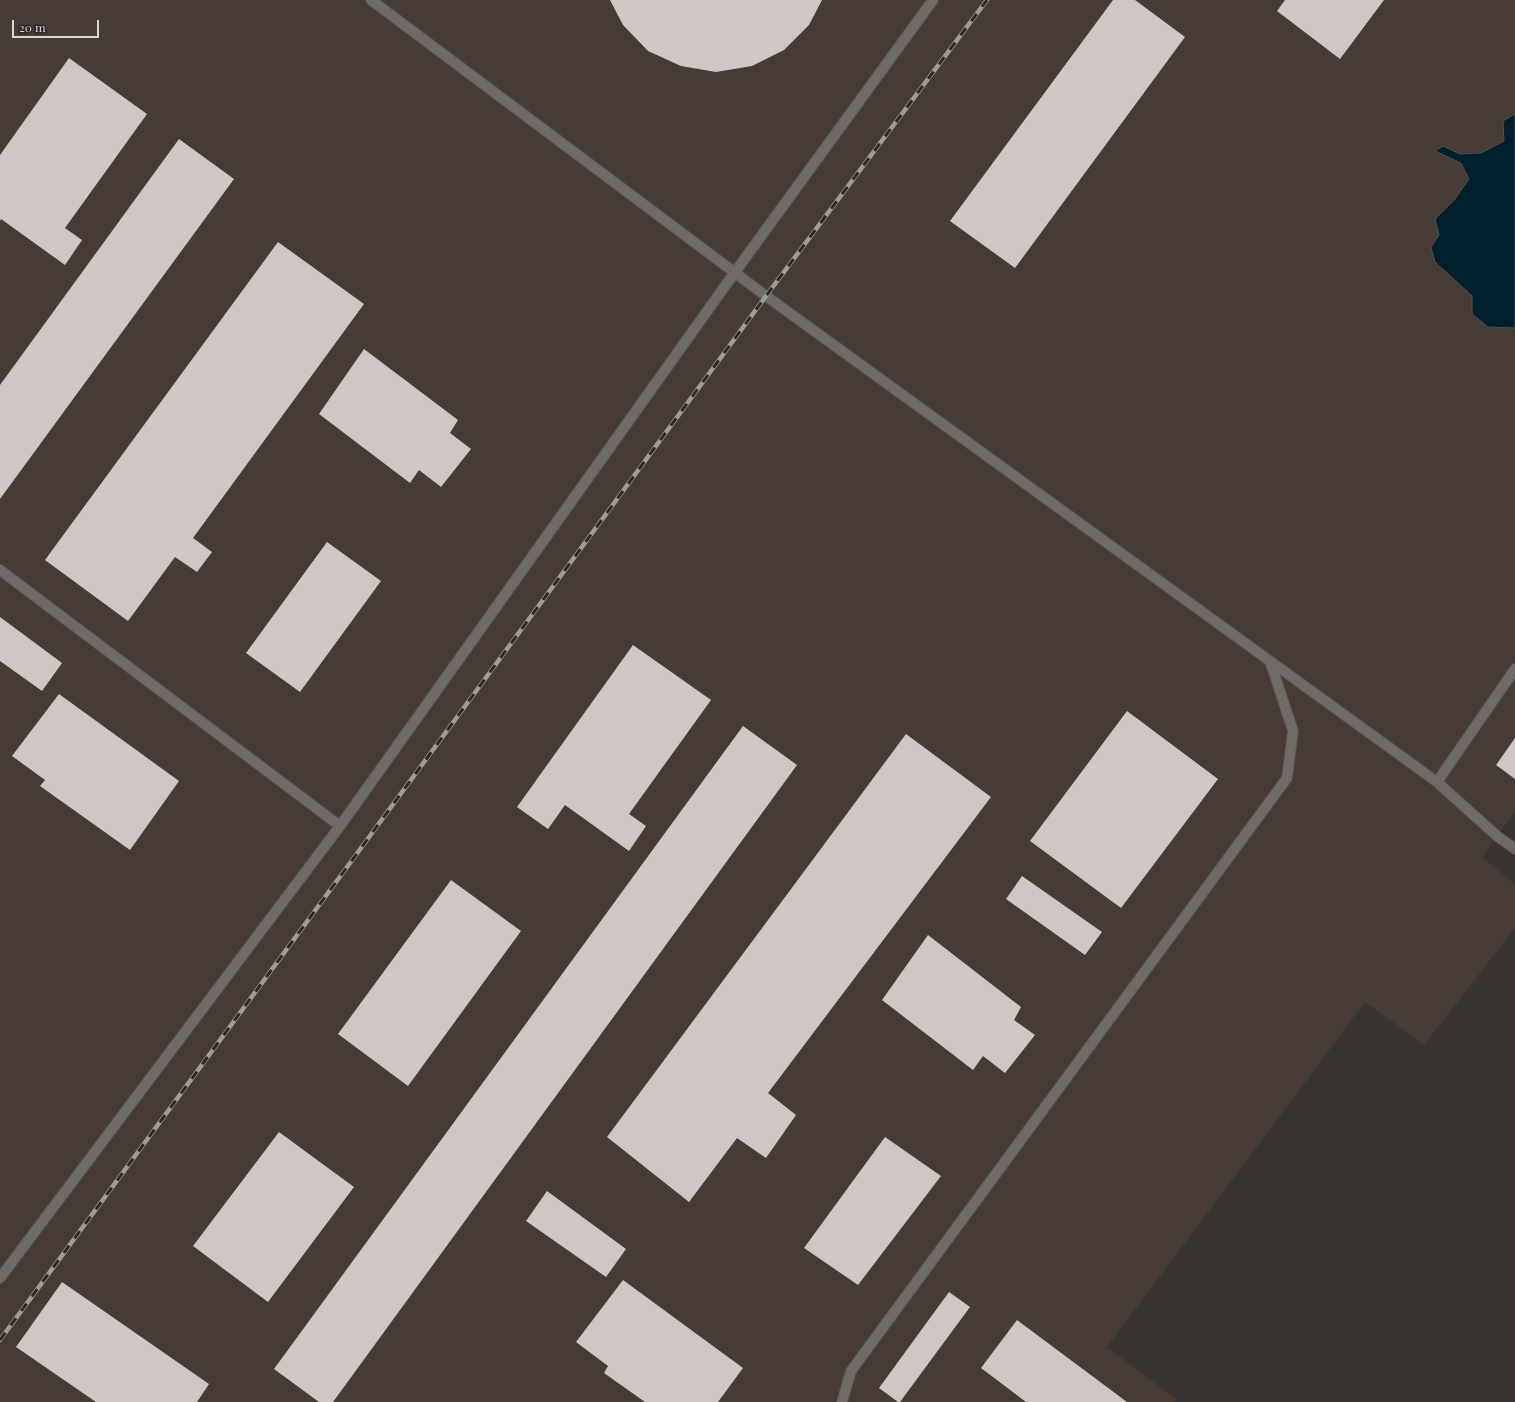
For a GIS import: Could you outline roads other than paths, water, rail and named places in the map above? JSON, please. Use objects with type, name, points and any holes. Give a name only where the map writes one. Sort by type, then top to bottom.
[{"type":"lane","points":[[371,0],[735,272],[1437,782],[1497,836],[1515,849]]},
{"type":"lane","points":[[0,1278],[340,826],[735,272],[933,0]]},
{"type":"lane","points":[[0,570],[340,826]]},
{"type":"lane","points":[[842,1402],[851,1371],[1287,778],[1293,731],[1270,661]]},
{"type":"lane","points":[[1437,782],[1515,669]]},
{"type":"water","points":[[1515,114],[1515,328],[1488,327],[1472,314],[1472,296],[1435,262],[1431,247],[1439,235],[1435,219],[1454,200],[1469,179],[1461,163],[1435,151],[1443,146],[1460,154],[1481,153],[1504,141],[1503,121]]},
{"type":"railway","points":[[0,1340],[766,296],[987,0]]}]
